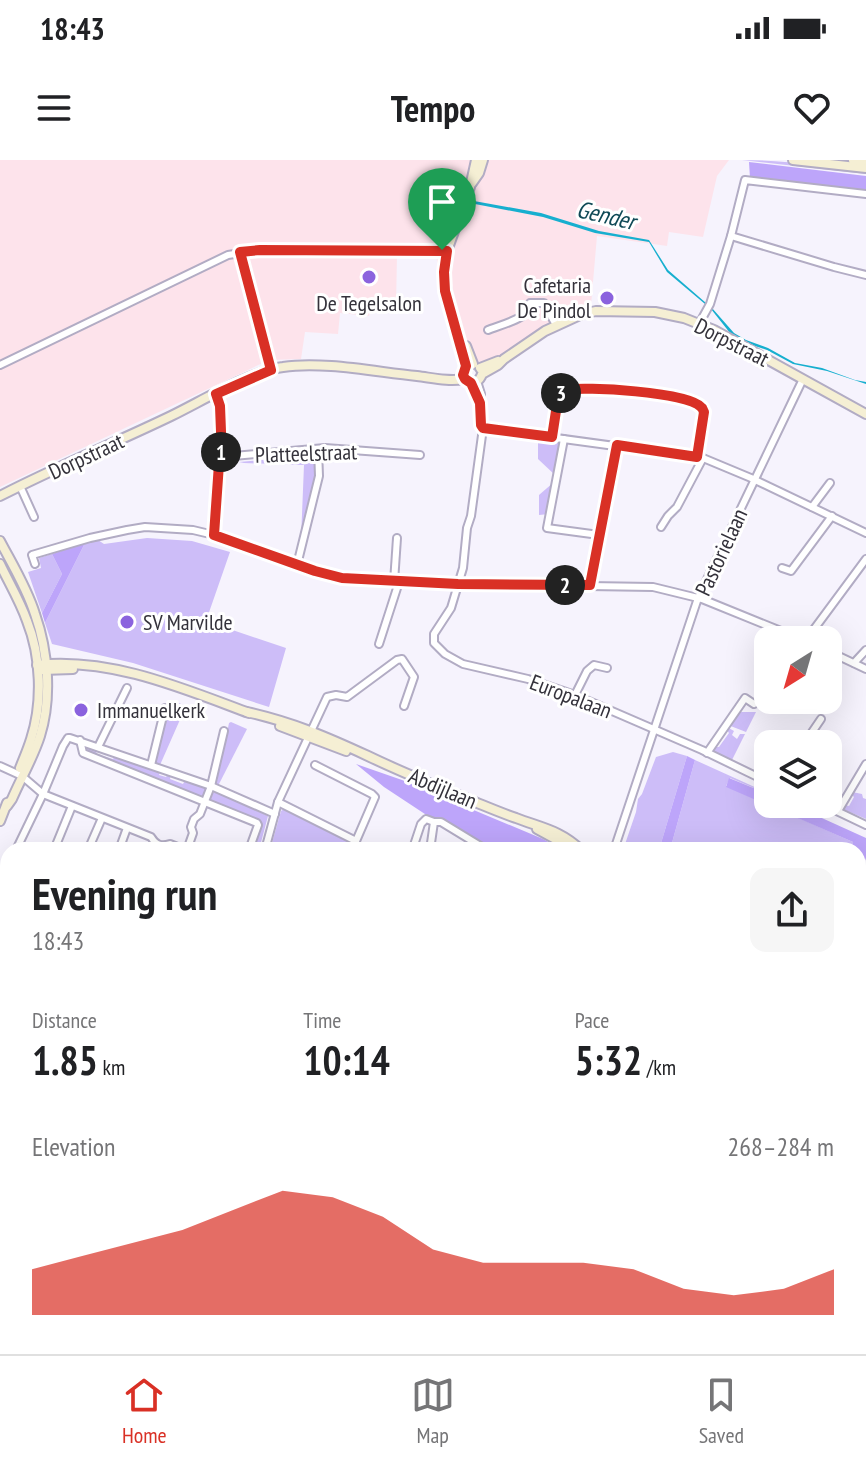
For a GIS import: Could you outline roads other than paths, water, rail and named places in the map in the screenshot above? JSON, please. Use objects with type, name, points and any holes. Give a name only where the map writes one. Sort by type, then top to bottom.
[{"type":"street","points":[[472,373],[444,283],[444,263],[476,160]]},
{"type":"street","points":[[470,187],[483,160]]},
{"type":"street","points":[[793,160],[866,168]]},
{"type":"street","points":[[853,160],[866,161]]},
{"type":"street","points":[[699,324],[710,304],[745,180],[866,194]]},
{"type":"street","points":[[731,236],[865,275],[866,264]]},
{"type":"street","points":[[0,365],[228,255],[260,250],[447,251]]},
{"type":"street","points":[[240,252],[271,370]]},
{"type":"street","points":[[488,330],[527,312],[531,308],[530,303],[544,303],[556,325]]},
{"type":"street","name":"Dorpstraat","points":[[0,496],[271,370],[308,366],[424,377],[472,373],[504,359],[556,325],[582,314],[622,311],[669,314],[699,324],[866,414]]},
{"type":"street","name":"Europalaan","points":[[472,373],[483,428],[465,558],[451,608],[433,638],[437,647],[470,666],[528,679],[575,695],[754,775]]},
{"type":"street","name":"Pastorielaan","points":[[617,842],[698,598],[803,379]]},
{"type":"street","points":[[552,437],[558,398],[564,390],[631,390],[672,397],[703,408],[700,458],[677,507],[661,527]]},
{"type":"street","points":[[214,535],[222,457],[220,406],[216,394]]},
{"type":"street","points":[[483,428],[700,458],[755,479],[866,533]]},
{"type":"street","points":[[564,439],[547,528],[599,535]]},
{"type":"street","points":[[590,585],[617,445]]},
{"type":"street","name":"Platteelstraat","points":[[222,457],[325,448],[420,455]]},
{"type":"street","points":[[297,565],[319,476],[318,449]]},
{"type":"street","points":[[812,507],[830,483]]},
{"type":"street","points":[[20,486],[34,517]]},
{"type":"street","points":[[782,568],[791,571],[832,516]]},
{"type":"street","points":[[35,564],[32,555],[127,530],[193,530],[342,578],[458,584],[653,587],[698,598],[769,626]]},
{"type":"street","points":[[379,644],[396,582],[397,538]]},
{"type":"street","points":[[0,541],[35,613],[45,652],[41,668]]},
{"type":"street","points":[[816,626],[866,559]]},
{"type":"street","points":[[0,564],[27,618],[41,668],[46,705],[39,740],[0,821]]},
{"type":"street","points":[[854,663],[866,650]]},
{"type":"street","points":[[842,657],[866,669]]},
{"type":"street","points":[[267,842],[278,802],[327,697],[347,697],[402,659],[414,677],[404,706]]},
{"type":"street","points":[[575,695],[587,671],[594,665],[607,668]]},
{"type":"street","name":"Abdijlaan","points":[[41,668],[93,667],[135,673],[309,733],[349,752],[368,756],[519,820],[559,842]]},
{"type":"street","points":[[98,747],[127,688]]},
{"type":"street","points":[[707,753],[745,698],[754,704]]},
{"type":"street","points":[[151,765],[165,708]]},
{"type":"street","points":[[814,730],[821,719]]},
{"type":"street","points":[[189,842],[193,833],[191,827],[211,786],[224,731]]},
{"type":"street","points":[[20,842],[68,738],[211,786],[275,814]]},
{"type":"street","points":[[80,740],[83,753],[257,823],[252,842]]},
{"type":"street","points":[[842,804],[866,764]]},
{"type":"street","points":[[278,802],[356,841],[375,797],[315,765]]},
{"type":"street","points":[[0,766],[20,775],[43,794],[151,837],[153,842]]},
{"type":"street","points":[[57,842],[72,806]]},
{"type":"street","points":[[842,814],[866,825]]},
{"type":"street","points":[[92,842],[102,818]]},
{"type":"street","points":[[415,842],[426,819],[441,822],[474,842]]},
{"type":"street","name":"Abdijlaan","points":[[519,820],[553,830],[572,842]]},
{"type":"street","points":[[431,842],[434,822]]},
{"type":"street","points":[[122,842],[127,828]]},
{"type":"water","points":[[474,201],[541,213],[599,231],[649,240],[668,270],[706,303],[667,272],[649,242],[595,233],[543,217],[475,204]]},
{"type":"water","points":[[712,308],[734,333],[746,340],[795,363],[822,368],[866,384],[793,364],[755,346],[730,333]]},
{"type":"place","name":"De Tegelsalon","points":[[369,277]]},
{"type":"place","name":"Cafetaria De Pindol","points":[[607,298]]},
{"type":"place","name":"SV Marvilde","points":[[127,622]]},
{"type":"place","name":"Immanuelkerk","points":[[81,710]]},
{"type":"water label","name":"Gender","points":[[606,215]]}]
